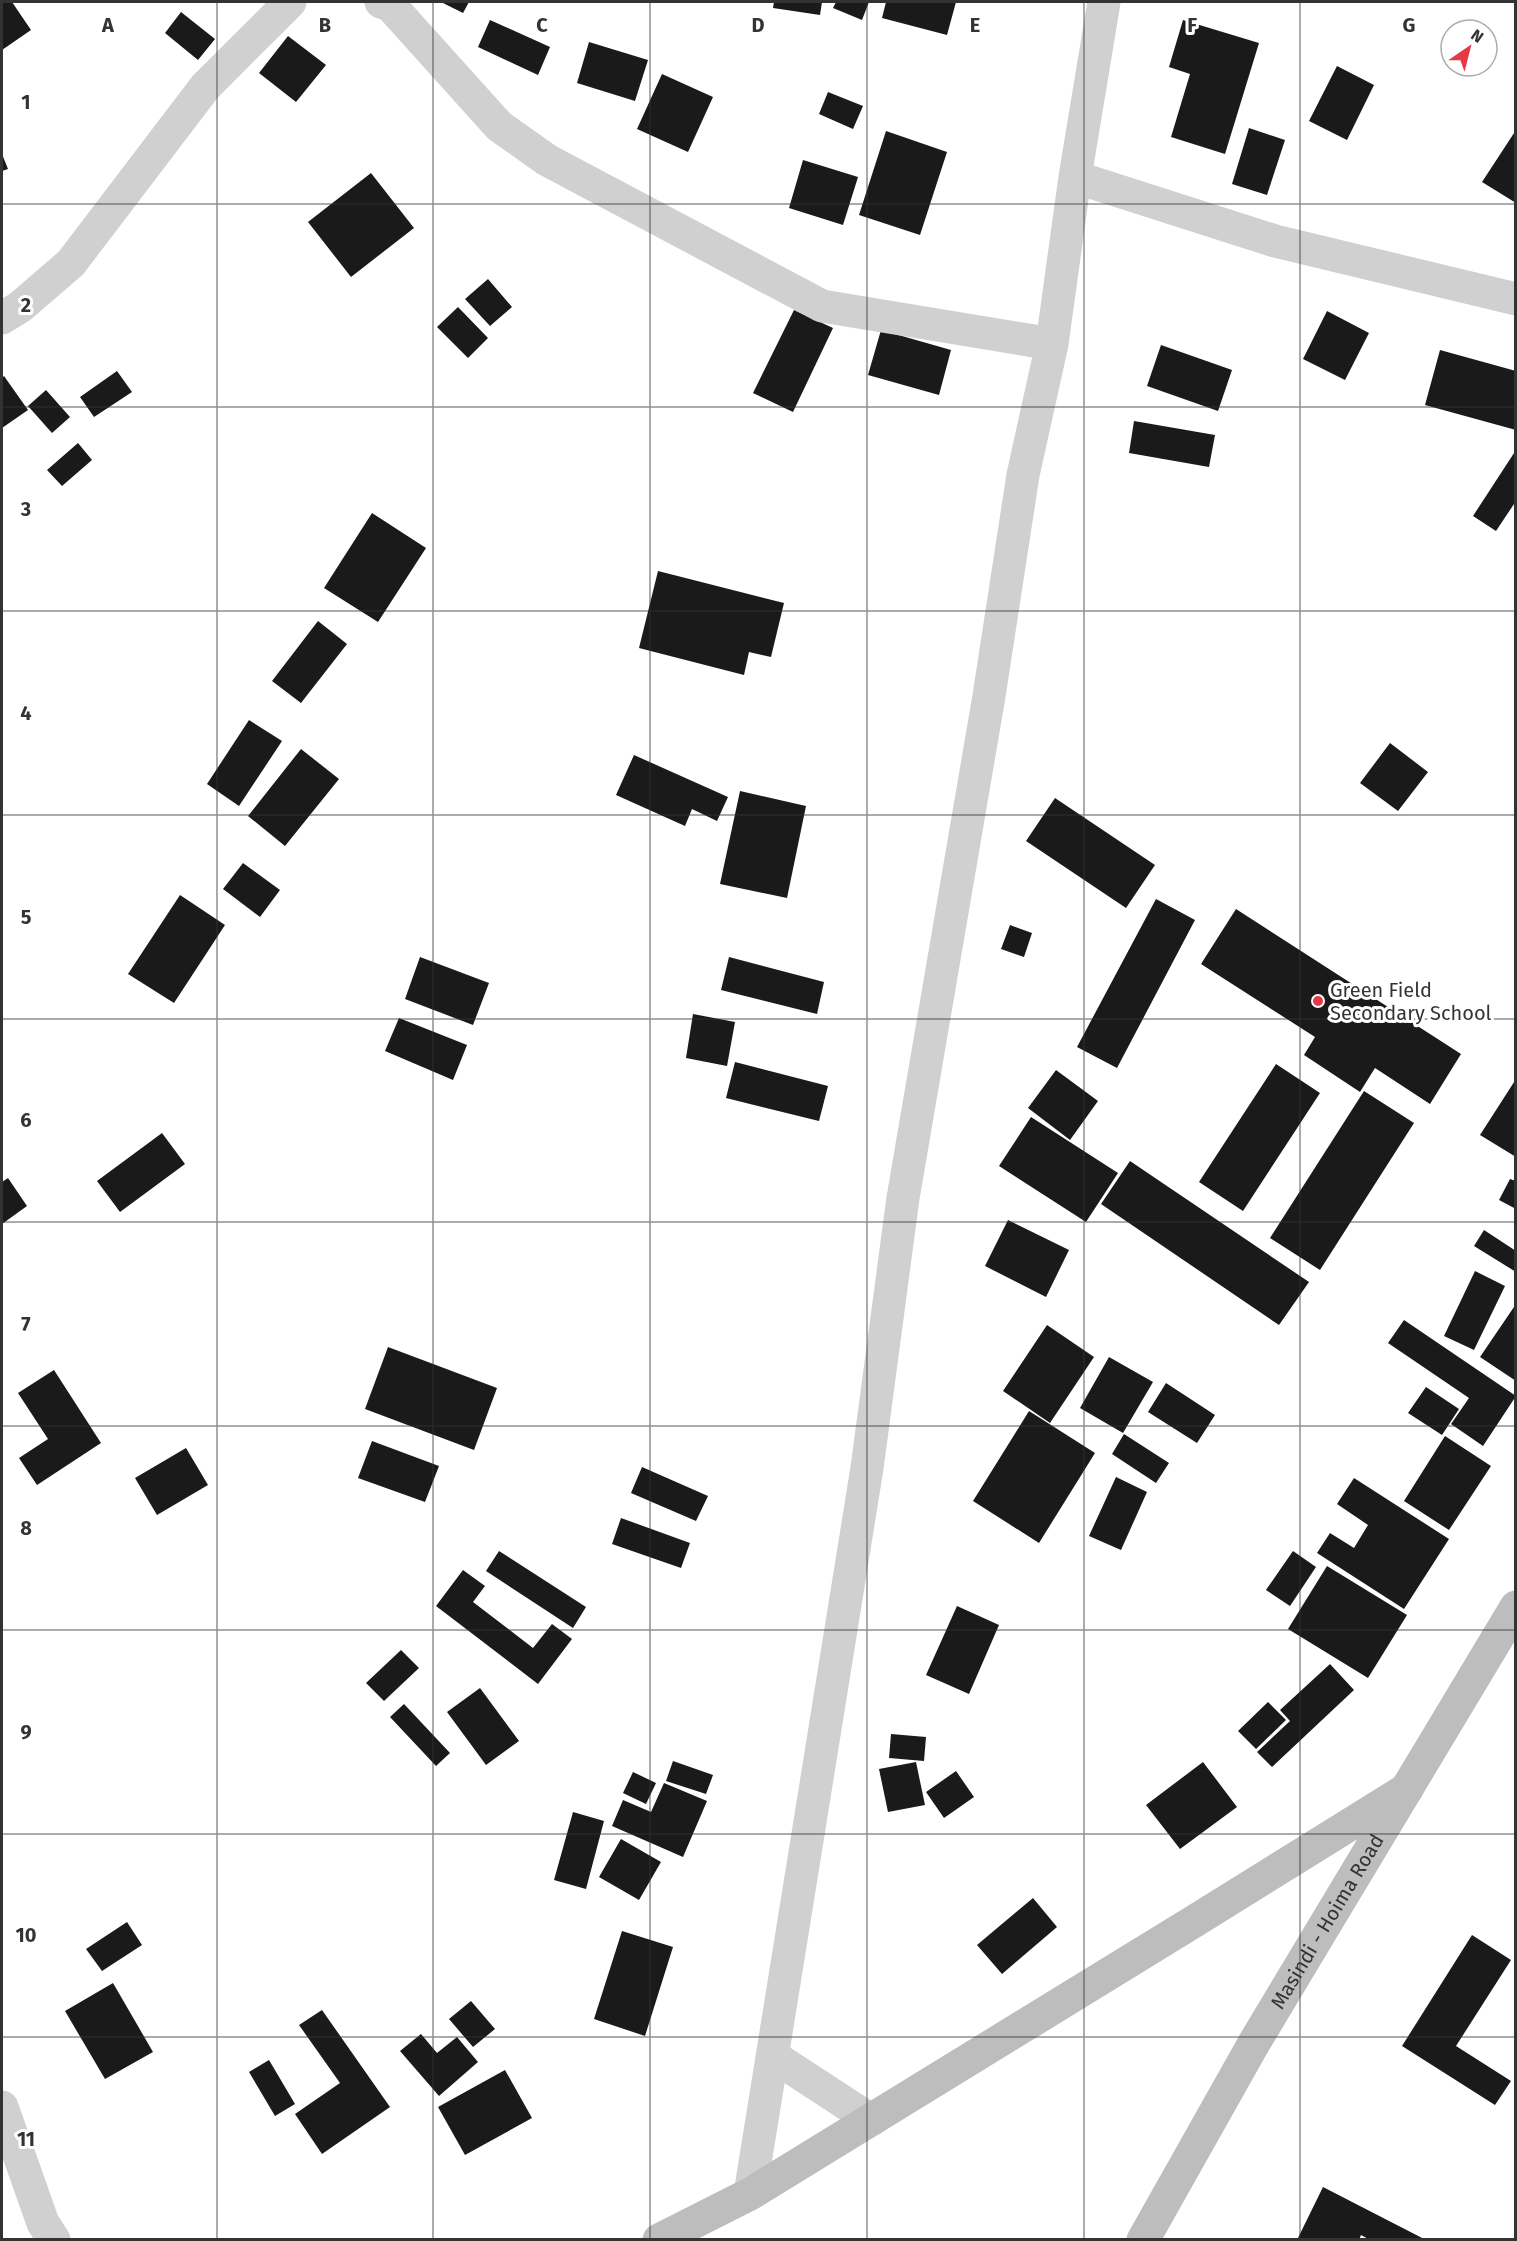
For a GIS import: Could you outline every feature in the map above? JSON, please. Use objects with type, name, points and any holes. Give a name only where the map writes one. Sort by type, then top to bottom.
[{"type":"street","points":[[2,318],[20,307],[71,263],[205,87],[290,2]]},
{"type":"street","points":[[381,2],[390,5],[499,126],[547,160],[822,306],[1052,344]]},
{"type":"street","points":[[750,2194],[867,1468],[903,1198],[989,696],[1023,475],[1052,344],[1075,177],[1104,2]]},
{"type":"street","points":[[1075,177],[1275,241],[1515,299]]},
{"type":"street","name":"Masindi - Hoima Road","points":[[1143,2240],[1254,2043],[1515,1607]]},
{"type":"street","points":[[659,2240],[750,2194],[1407,1789]]},
{"type":"street","points":[[773,2056],[871,2120]]},
{"type":"street","points":[[2,2107],[43,2223],[54,2240]]},
{"type":"building","points":[[2,2],[12,2],[31,30],[2,50]]},
{"type":"building","points":[[441,2],[469,2],[463,13]]},
{"type":"building","points":[[774,2],[822,2],[820,15],[773,8]]},
{"type":"building","points":[[836,2],[869,2],[862,20],[833,8]]},
{"type":"building","points":[[886,2],[956,2],[947,35],[882,18]]},
{"type":"building","points":[[181,12],[215,39],[198,60],[165,33]]},
{"type":"building","points":[[490,20],[550,47],[538,75],[478,47]]},
{"type":"building","points":[[1183,20],[1259,43],[1225,154],[1171,137],[1190,74],[1169,67]]},
{"type":"building","points":[[288,36],[326,65],[296,102],[259,73]]},
{"type":"building","points":[[589,42],[648,60],[635,101],[577,83]]},
{"type":"building","points":[[1337,66],[1374,85],[1347,140],[1309,121]]},
{"type":"building","points":[[662,74],[713,97],[688,152],[637,129]]},
{"type":"building","points":[[828,92],[863,106],[853,129],[819,114]]},
{"type":"building","points":[[1249,128],[1285,140],[1267,195],[1232,184]]},
{"type":"building","points":[[1516,130],[1516,203],[1482,182]]},
{"type":"building","points":[[886,131],[947,152],[920,235],[859,215]]},
{"type":"building","points":[[2,154],[8,169],[2,171]]},
{"type":"building","points":[[803,160],[858,177],[843,225],[789,208]]},
{"type":"building","points":[[371,173],[414,228],[351,277],[308,222]]},
{"type":"building","points":[[488,279],[512,307],[490,326],[465,299]]},
{"type":"building","points":[[458,307],[488,338],[468,358],[437,327]]},
{"type":"building","points":[[794,310],[833,328],[793,412],[753,393]]},
{"type":"building","points":[[1327,311],[1369,333],[1345,380],[1303,359]]},
{"type":"building","points":[[881,330],[951,350],[939,395],[868,375]]},
{"type":"building","points":[[1161,345],[1232,370],[1218,411],[1147,386]]},
{"type":"building","points":[[1440,350],[1516,371],[1516,430],[1425,405]]},
{"type":"building","points":[[117,371],[132,392],[94,417],[80,397]]},
{"type":"building","points":[[4,376],[28,410],[2,428],[2,378]]},
{"type":"building","points":[[46,390],[70,417],[52,433],[28,406]]},
{"type":"building","points":[[1134,421],[1215,435],[1209,467],[1129,453]]},
{"type":"building","points":[[78,443],[92,460],[62,486],[47,470]]},
{"type":"building","points":[[1516,450],[1516,501],[1496,531],[1473,516]]},
{"type":"building","points":[[372,513],[426,548],[378,622],[324,588]]},
{"type":"building","points":[[658,571],[784,603],[771,657],[749,652],[744,675],[639,648]]},
{"type":"building","points":[[318,621],[347,644],[301,703],[272,681]]},
{"type":"building","points":[[249,720],[282,741],[239,806],[207,784]]},
{"type":"building","points":[[1390,743],[1428,772],[1398,811],[1360,783]]},
{"type":"building","points":[[301,749],[339,779],[285,846],[248,816]]},
{"type":"building","points":[[634,755],[728,797],[717,821],[692,809],[685,826],[616,795]]},
{"type":"building","points":[[740,791],[806,806],[787,898],[720,884]]},
{"type":"building","points":[[1055,798],[1155,865],[1126,908],[1026,841]]},
{"type":"building","points":[[243,863],[280,890],[260,917],[223,889]]},
{"type":"building","points":[[180,895],[225,925],[174,1003],[128,974]]},
{"type":"building","points":[[1156,899],[1195,920],[1117,1068],[1077,1047]]},
{"type":"building","name":"Green Field Secondary School","points":[[1236,909],[1461,1054],[1430,1104],[1375,1068],[1360,1092],[1304,1055],[1315,1037],[1201,964]]},
{"type":"building","points":[[1010,925],[1032,933],[1024,957],[1001,949]]},
{"type":"building","points":[[420,957],[489,983],[473,1025],[405,999]]},
{"type":"building","points":[[729,957],[824,982],[817,1014],[721,990]]},
{"type":"building","points":[[693,1014],[735,1022],[727,1066],[686,1058]]},
{"type":"building","points":[[399,1018],[467,1045],[453,1080],[385,1051]]},
{"type":"building","points":[[735,1062],[828,1086],[819,1121],[726,1098]]},
{"type":"building","points":[[1276,1064],[1320,1093],[1243,1211],[1199,1182]]},
{"type":"building","points":[[1056,1070],[1098,1101],[1070,1140],[1028,1108]]},
{"type":"building","points":[[1516,1079],[1516,1157],[1480,1135]]},
{"type":"building","points":[[1364,1091],[1414,1123],[1320,1270],[1270,1238]]},
{"type":"building","points":[[1031,1117],[1118,1173],[1086,1222],[999,1166]]},
{"type":"building","points":[[162,1133],[185,1164],[120,1212],[97,1181]]},
{"type":"building","points":[[1130,1161],[1309,1282],[1279,1325],[1101,1204]]},
{"type":"building","points":[[8,1178],[27,1206],[2,1224],[2,1182]]},
{"type":"building","points":[[1510,1179],[1516,1181],[1516,1209],[1499,1200]]},
{"type":"building","points":[[1008,1220],[1069,1250],[1046,1297],[985,1266]]},
{"type":"building","points":[[1484,1230],[1516,1251],[1516,1272],[1474,1246]]},
{"type":"building","points":[[1475,1271],[1505,1286],[1474,1350],[1444,1336]]},
{"type":"building","points":[[1516,1304],[1516,1381],[1480,1357]]},
{"type":"building","points":[[1404,1320],[1516,1396],[1483,1446],[1451,1424],[1469,1398],[1388,1343]]},
{"type":"building","points":[[1047,1325],[1094,1357],[1050,1423],[1003,1391]]},
{"type":"building","points":[[388,1347],[497,1388],[474,1450],[365,1409]]},
{"type":"building","points":[[1109,1357],[1153,1382],[1123,1433],[1080,1408]]},
{"type":"building","points":[[54,1370],[101,1443],[37,1485],[19,1458],[48,1439],[18,1393]]},
{"type":"building","points":[[1166,1383],[1215,1415],[1197,1443],[1148,1412]]},
{"type":"building","points":[[1426,1387],[1459,1409],[1442,1435],[1408,1413]]},
{"type":"building","points":[[1029,1411],[1095,1453],[1039,1543],[973,1501]]},
{"type":"building","points":[[1124,1434],[1169,1463],[1156,1483],[1112,1454]]},
{"type":"building","points":[[1445,1436],[1491,1466],[1449,1530],[1404,1501]]},
{"type":"building","points":[[372,1441],[439,1466],[425,1502],[358,1478]]},
{"type":"building","points":[[186,1448],[208,1485],[157,1515],[135,1478]]},
{"type":"building","points":[[642,1467],[708,1496],[696,1521],[631,1493]]},
{"type":"building","points":[[1116,1477],[1147,1492],[1121,1550],[1089,1536]]},
{"type":"building","points":[[1354,1478],[1449,1539],[1404,1609],[1317,1553],[1330,1533],[1354,1548],[1368,1525],[1337,1504]]},
{"type":"building","points":[[621,1518],[690,1543],[681,1568],[612,1544]]},
{"type":"building","points":[[499,1551],[586,1607],[573,1628],[486,1571]]},
{"type":"building","points":[[1293,1551],[1316,1567],[1290,1606],[1266,1590]]},
{"type":"building","points":[[1327,1566],[1407,1615],[1368,1678],[1288,1629]]},
{"type":"building","points":[[463,1570],[485,1586],[473,1602],[533,1648],[552,1624],[572,1639],[538,1684],[436,1606]]},
{"type":"building","points":[[957,1606],[999,1625],[969,1694],[926,1675]]},
{"type":"building","points":[[401,1650],[419,1668],[384,1701],[366,1683]]},
{"type":"building","points":[[1330,1664],[1354,1690],[1272,1767],[1257,1752],[1290,1721],[1280,1710]]},
{"type":"building","points":[[480,1688],[519,1741],[486,1765],[447,1712]]},
{"type":"building","points":[[1268,1702],[1286,1720],[1256,1749],[1238,1731]]},
{"type":"building","points":[[404,1704],[450,1753],[436,1766],[390,1717]]},
{"type":"building","points":[[891,1734],[926,1737],[924,1761],[889,1758]]},
{"type":"building","points":[[673,1761],[713,1775],[706,1794],[666,1781]]},
{"type":"building","points":[[916,1762],[925,1805],[888,1812],[879,1769]]},
{"type":"building","points":[[1203,1762],[1237,1807],[1180,1849],[1146,1805]]},
{"type":"building","points":[[956,1771],[974,1797],[944,1818],[926,1792]]},
{"type":"building","points":[[633,1772],[656,1783],[646,1804],[623,1793]]},
{"type":"building","points":[[664,1783],[707,1801],[683,1857],[612,1826],[623,1800],[651,1812]]},
{"type":"building","points":[[573,1812],[604,1821],[586,1889],[554,1880]]},
{"type":"building","points":[[621,1839],[661,1862],[639,1900],[599,1877]]},
{"type":"building","points":[[1033,1898],[1057,1927],[1002,1974],[977,1945]]},
{"type":"building","points":[[127,1922],[142,1945],[102,1971],[86,1949]]},
{"type":"building","points":[[622,1931],[673,1947],[645,2036],[594,2019]]},
{"type":"building","points":[[1472,1935],[1511,1960],[1456,2046],[1511,2081],[1495,2105],[1402,2046]]},
{"type":"building","points":[[113,1983],[153,2052],[105,2079],[65,2011]]},
{"type":"building","points":[[471,2001],[495,2029],[473,2047],[449,2019]]},
{"type":"building","points":[[322,2010],[390,2107],[322,2154],[295,2114],[340,2083],[299,2025]]},
{"type":"building","points":[[421,2034],[437,2053],[457,2037],[478,2062],[439,2096],[400,2051]]},
{"type":"building","points":[[269,2060],[295,2104],[275,2116],[249,2072]]},
{"type":"building","points":[[505,2070],[532,2118],[465,2155],[438,2107]]},
{"type":"building","points":[[1323,2187],[1426,2240],[1370,2240],[1361,2235],[1359,2240],[1297,2240]]},
{"type":"place","name":"Green Field Secondary School","points":[[1318,1001]]}]
